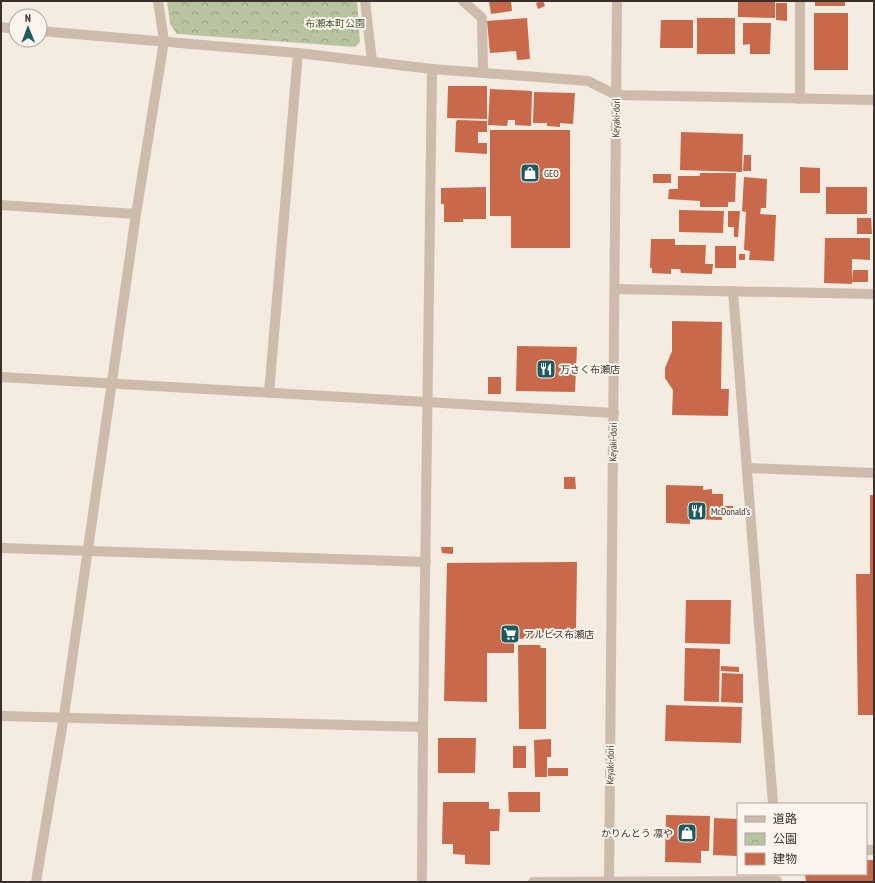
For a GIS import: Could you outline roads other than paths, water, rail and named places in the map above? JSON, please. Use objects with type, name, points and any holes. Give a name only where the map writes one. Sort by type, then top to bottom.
[{"type":"street","points":[[36,882],[64,716],[87,550],[113,383],[136,214],[164,42],[158,1]]},
{"type":"street","points":[[365,1],[372,61]]},
{"type":"street","points":[[463,1],[482,18],[483,72]]},
{"type":"street","name":"Keyaki-dori","points":[[609,882],[617,1]]},
{"type":"street","points":[[800,1],[800,98]]},
{"type":"street","points":[[48,32],[298,53],[432,69],[588,81],[616,95],[874,100]]},
{"type":"street","points":[[269,393],[298,53]]},
{"type":"street","points":[[422,882],[432,69]]},
{"type":"street","points":[[1,204],[136,214]]},
{"type":"street","points":[[614,289],[874,294]]},
{"type":"street","points":[[733,291],[773,803]]},
{"type":"street","points":[[1,377],[614,413]]},
{"type":"street","points":[[748,468],[874,473]]},
{"type":"street","points":[[1,548],[426,562]]},
{"type":"street","points":[[1,716],[64,716],[423,727]]},
{"type":"street","points":[[533,882],[777,879]]},
{"type":"place","name":"GEO","points":[[530,173]]},
{"type":"place","name":"万さく布瀬店","points":[[546,369]]},
{"type":"place","name":"McDonald's","points":[[697,511]]},
{"type":"place","name":"アルビス布瀬店","points":[[510,634]]},
{"type":"place","name":"かりんとう 凛や","points":[[687,833]]},
{"type":"park label","name":"布瀬本町公園","points":[[335,23]]}]
